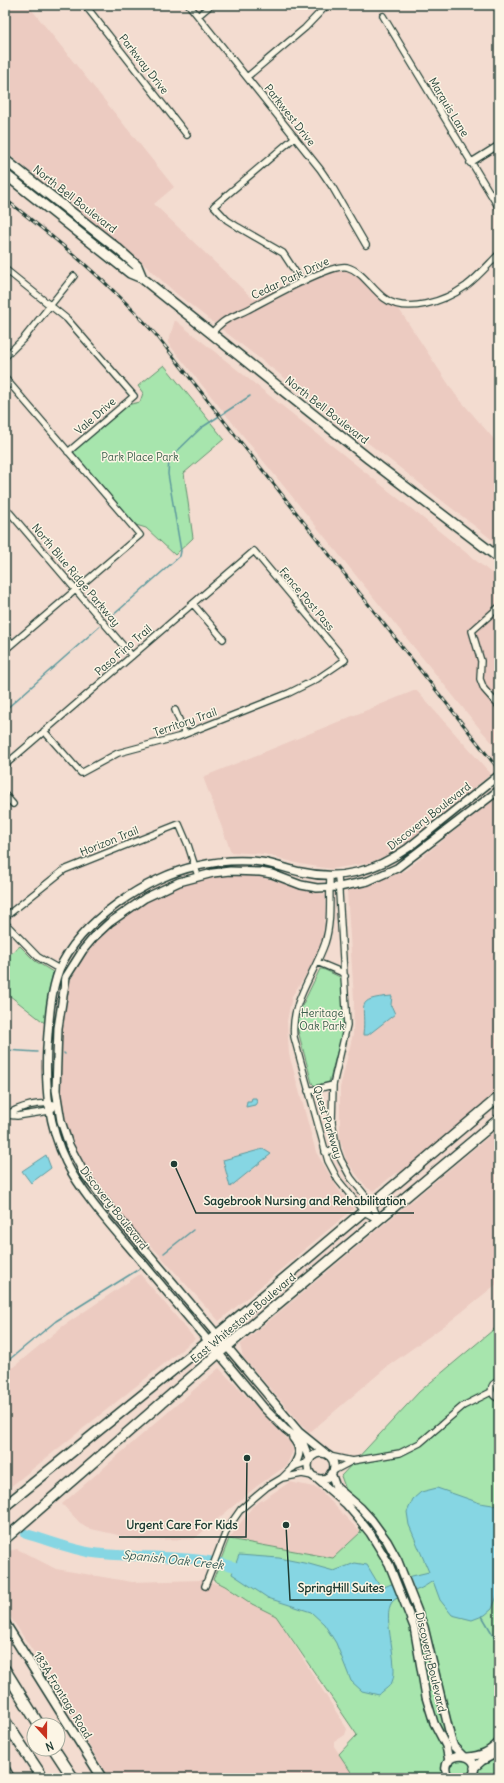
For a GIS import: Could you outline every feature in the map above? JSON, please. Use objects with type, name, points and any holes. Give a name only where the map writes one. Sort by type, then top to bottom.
[{"type":"highway","points":[[5,1670],[34,1717]]},
{"type":"highway","points":[[5,1721],[43,1778]]},
{"type":"highway","points":[[59,1757],[73,1778]]},
{"type":"highway","points":[[5,1771],[8,1778]]},
{"type":"main road","name":"North Bell Boulevard","points":[[5,160],[118,249],[137,266],[142,278]]},
{"type":"main road","name":"North Bell Boulevard","points":[[5,174],[130,274],[142,278],[369,459],[499,558]]},
{"type":"main road","name":"East Whitestone Boulevard","points":[[5,1506],[209,1341],[499,1097]]},
{"type":"main road","name":"East Whitestone Boulevard","points":[[5,1539],[227,1346],[499,1119]]},
{"type":"main road","name":"183A Frontage Road","points":[[5,1623],[102,1778]]},
{"type":"street","name":"Parkway Drive","points":[[85,5],[187,135]]},
{"type":"street","name":"Parkwest Drive","points":[[189,5],[295,137],[333,188],[366,245]]},
{"type":"street","points":[[198,16],[211,5]]},
{"type":"street","points":[[247,77],[305,28],[326,5]]},
{"type":"street","name":"Marquis Lane","points":[[383,16],[470,163],[499,208]]},
{"type":"street","points":[[295,137],[214,206],[227,220],[238,228],[283,253],[302,282]]},
{"type":"street","points":[[470,163],[499,145]]},
{"type":"street","name":"Cedar Park Drive","points":[[212,333],[224,322],[275,294],[333,268],[347,267],[358,272],[387,300],[402,305],[414,305],[441,299],[456,293],[468,285],[499,254]]},
{"type":"street","points":[[5,270],[50,305]]},
{"type":"street","points":[[5,357],[24,338],[74,276]]},
{"type":"street","name":"Vale Drive","points":[[50,305],[76,328],[134,396],[68,452]]},
{"type":"street","points":[[5,378],[140,535],[5,650]]},
{"type":"street","name":"North Blue Ridge Parkway","points":[[5,507],[132,656]]},
{"type":"street","name":"Paso Fino Trail","points":[[5,765],[254,551]]},
{"type":"street","name":"Fence Post Pass","points":[[254,551],[345,660]]},
{"type":"street","points":[[193,604],[223,639]]},
{"type":"street","points":[[499,607],[472,631],[481,661],[480,671],[482,684],[484,689],[499,706]]},
{"type":"street","points":[[5,635],[12,644]]},
{"type":"street","name":"Territory Trail","points":[[44,731],[81,773],[118,753],[185,734],[289,693],[317,679],[345,660]]},
{"type":"street","points":[[175,710],[185,734]]},
{"type":"street","name":"Discovery Boulevard","points":[[309,1460],[303,1443],[285,1429],[264,1408],[131,1249],[84,1190],[67,1165],[58,1144],[48,1103],[46,1068],[52,994],[59,969],[82,936],[109,909],[148,884],[194,866],[235,860],[263,862],[299,872],[330,876],[366,871],[394,858],[499,775]]},
{"type":"street","name":"Discovery Boulevard","points":[[327,1454],[299,1432],[110,1208],[85,1175],[64,1132],[56,1090],[58,1028],[66,978],[76,961],[94,937],[127,909],[164,888],[198,876],[230,871],[272,874],[302,885],[329,888],[368,881],[397,868],[499,790]]},
{"type":"street","points":[[5,795],[13,804]]},
{"type":"street","name":"Horizon Trail","points":[[5,917],[64,870],[179,824],[198,876]]},
{"type":"street","name":"Quest Parkway","points":[[330,876],[328,932],[317,962],[299,1000],[293,1020],[294,1037],[325,1152],[338,1180],[364,1212],[379,1220]]},
{"type":"street","name":"Quest Parkway","points":[[338,876],[348,1025],[333,1085],[332,1122],[337,1149],[351,1178],[372,1204],[379,1220]]},
{"type":"street","points":[[5,923],[38,957],[59,969]]},
{"type":"street","points":[[317,962],[341,972],[345,976]]},
{"type":"street","points":[[308,1091],[333,1085]]},
{"type":"street","points":[[6,1116],[14,1109],[48,1103],[58,1105]]},
{"type":"street","points":[[6,1116],[17,1116],[49,1111],[58,1105]]},
{"type":"street","points":[[325,1152],[337,1149]]},
{"type":"street","points":[[499,1381],[492,1386],[491,1392],[494,1397],[499,1399]]},
{"type":"street","points":[[282,1478],[302,1474],[324,1478],[352,1461],[400,1453],[420,1443],[463,1406],[491,1392]]},
{"type":"street","points":[[205,1586],[227,1529],[241,1509],[267,1487],[282,1478],[293,1467],[299,1457],[299,1447],[285,1429]]},
{"type":"street","points":[[293,1467],[309,1460],[316,1453],[327,1454],[352,1461]]},
{"type":"street","points":[[327,1454],[334,1462],[332,1472]]},
{"type":"street","points":[[309,1460],[308,1468],[313,1476]]},
{"type":"street","name":"Discovery Boulevard","points":[[332,1472],[336,1487],[361,1508],[371,1519],[387,1541],[398,1561],[418,1609],[427,1638],[451,1739],[454,1747],[473,1763],[474,1768]]},
{"type":"street","name":"Discovery Boulevard","points":[[313,1476],[346,1504],[370,1533],[389,1564],[409,1612],[418,1642],[426,1696],[434,1723],[446,1746],[449,1761],[446,1771],[449,1778]]},
{"type":"street","points":[[449,1761],[455,1756],[479,1756],[489,1752],[499,1742]]},
{"type":"street","points":[[472,1778],[474,1768],[482,1761],[499,1752]]},
{"type":"shaded area","points":[[5,5],[28,5],[174,187],[154,204],[253,299],[332,265],[348,263],[362,271],[393,300],[455,394],[499,445],[499,545],[178,295],[139,260],[5,151]]},
{"type":"shaded area","points":[[175,320],[499,579],[499,750],[480,729],[168,343]]},
{"type":"shaded area","points":[[416,690],[491,774],[410,840],[383,857],[368,863],[331,869],[300,864],[264,854],[231,852],[203,777]]},
{"type":"shaded area","points":[[499,795],[499,1089],[405,1171],[394,1174],[374,1191],[367,1188],[347,1162],[340,1140],[340,1088],[353,1034],[354,999],[347,891],[405,871]]},
{"type":"shaded area","points":[[247,874],[325,895],[325,914],[322,942],[311,967],[292,996],[287,1021],[289,1054],[316,1152],[338,1189],[353,1209],[219,1321],[156,1251],[110,1208],[88,1172],[69,1134],[64,1118],[61,1095],[60,1063],[66,990],[80,961],[92,944],[112,923],[130,910],[166,890],[186,883],[216,876]]},
{"type":"shaded area","points":[[499,1128],[499,1282],[448,1323],[388,1366],[309,1433],[243,1357],[240,1345]]},
{"type":"shaded area","points":[[140,1274],[195,1339],[5,1491],[5,1374],[63,1326]]},
{"type":"shaded area","points":[[219,1368],[290,1442],[293,1451],[286,1466],[257,1486],[194,1539],[140,1540],[87,1528],[82,1525],[62,1504]]},
{"type":"shaded area","points":[[290,1482],[318,1488],[361,1533],[333,1559],[229,1539],[253,1506]]},
{"type":"shaded area","points":[[17,1549],[56,1569],[132,1582],[202,1580],[225,1586],[252,1604],[276,1616],[347,1729],[345,1735],[334,1742],[334,1746],[355,1778],[109,1778],[35,1654],[5,1609],[5,1552]]},
{"type":"green space","name":"Park Place Park","points":[[164,365],[224,439],[184,473],[193,538],[175,555],[146,528],[136,525],[74,453],[74,451],[127,405],[140,402],[143,393],[138,386]]},
{"type":"green space","points":[[20,946],[35,961],[53,972],[46,1024],[5,992],[5,958]]},
{"type":"green space","name":"Heritage Oak Park","points":[[320,969],[342,978],[346,1020],[329,1082],[315,1086],[312,1083],[297,1027],[301,1008]]},
{"type":"green space","points":[[499,1325],[499,1778],[355,1778],[339,1754],[357,1735],[276,1616],[252,1604],[213,1580],[229,1539],[333,1558],[361,1532],[341,1476],[419,1392]]},
{"type":"water","points":[[392,996],[391,1005],[395,1014],[368,1035],[363,1035],[363,1010],[366,1002],[379,997]]},
{"type":"water","points":[[252,1098],[256,1098],[257,1102],[255,1105],[246,1107],[247,1101],[251,1101]]},
{"type":"water","points":[[263,1149],[271,1154],[230,1187],[223,1160]]},
{"type":"water","points":[[46,1155],[51,1168],[31,1183],[22,1171]]},
{"type":"water","points":[[437,1488],[480,1503],[499,1506],[499,1591],[492,1609],[485,1615],[472,1620],[452,1615],[440,1600],[433,1581],[394,1600],[389,1609],[388,1618],[394,1674],[391,1684],[379,1695],[362,1691],[351,1681],[336,1643],[324,1624],[311,1612],[268,1598],[232,1574],[239,1555],[279,1558],[334,1571],[355,1563],[367,1565],[379,1585],[384,1587],[412,1576],[429,1572],[409,1525],[407,1512],[413,1499],[421,1492]]},
{"type":"pier","points":[[409,1575],[416,1593],[399,1600],[392,1582]]},
{"type":"waterway","points":[[110,618],[180,556],[181,551],[168,474],[169,459],[201,428],[250,396]]},
{"type":"waterway","points":[[5,710],[99,627]]},
{"type":"waterway","points":[[5,1050],[37,1052]]},
{"type":"waterway","points":[[164,1253],[193,1230]]},
{"type":"waterway","points":[[5,1363],[56,1321],[139,1269]]},
{"type":"waterway","name":"Spanish Oak Creek","points":[[26,1534],[86,1552],[212,1561],[230,1565],[246,1571]]},
{"type":"waterway","points":[[482,1616],[499,1645]]},
{"type":"railway","points":[[5,199],[103,281],[157,336],[499,770]]},
{"type":"place","name":"Sagebrook Nursing and Rehabilitation","points":[[174,1164]]},
{"type":"place","name":"Urgent Care For Kids","points":[[247,1458]]},
{"type":"place","name":"SpringHill Suites","points":[[286,1525]]}]
